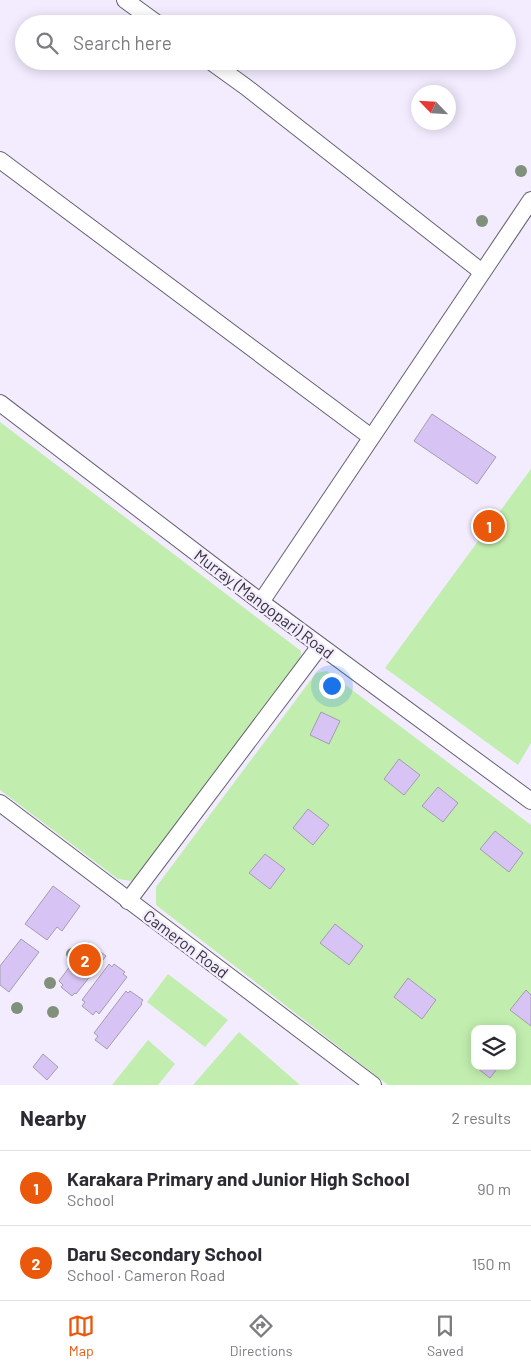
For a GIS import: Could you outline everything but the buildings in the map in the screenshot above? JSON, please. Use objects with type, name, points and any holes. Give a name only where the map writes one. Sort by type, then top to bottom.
[{"type":"street","points":[[125,0],[146,15]]},
{"type":"street","points":[[222,70],[482,272]]},
{"type":"street","points":[[0,160],[371,437]]},
{"type":"street","points":[[261,602],[531,200]]},
{"type":"street","name":"Murray (Mangopari) Road","points":[[0,403],[261,602],[531,801]]},
{"type":"street","points":[[128,901],[320,646]]},
{"type":"street","name":"Cameron Road","points":[[0,803],[374,1085]]},
{"type":"green space","points":[[0,422],[301,651],[300,663],[132,881],[118,879],[0,790]]},
{"type":"green space","points":[[531,469],[531,743],[518,765],[385,668]]},
{"type":"green space","points":[[327,671],[531,825],[531,1085],[388,1085],[156,905],[156,887],[316,673]]},
{"type":"green space","points":[[168,974],[228,1020],[205,1047],[147,1002]]},
{"type":"green space","points":[[239,1032],[300,1085],[193,1085]]},
{"type":"green space","points":[[148,1040],[175,1064],[158,1085],[112,1085]]},
{"type":"place","name":"Karakara Primary and Junior High School","points":[[489,526]]},
{"type":"place","name":"Daru Secondary School","points":[[85,960]]}]
